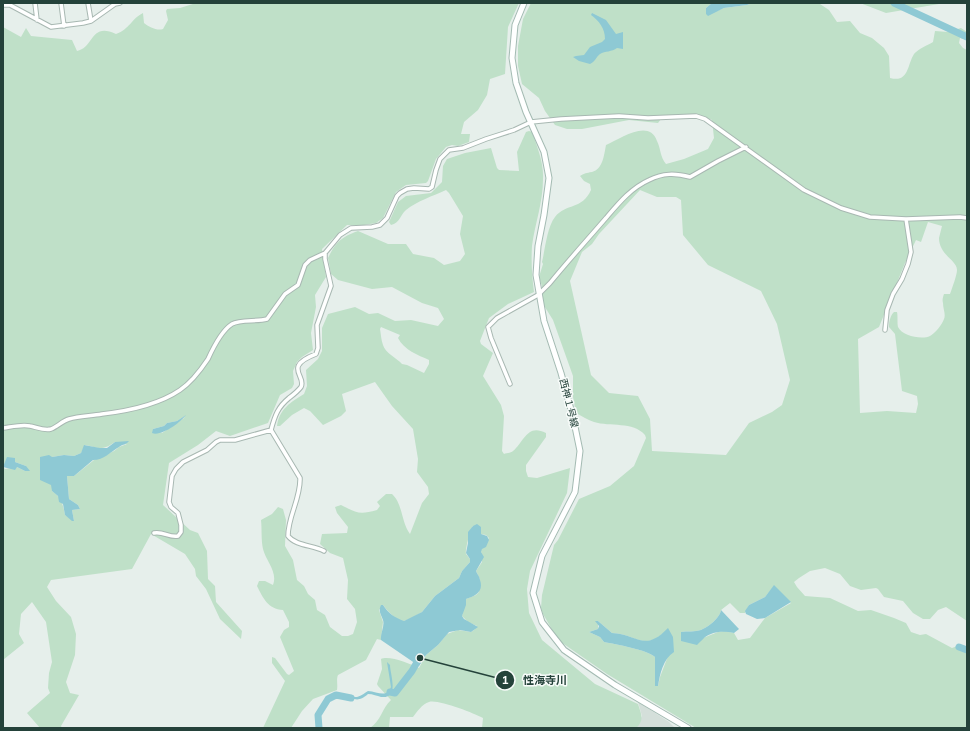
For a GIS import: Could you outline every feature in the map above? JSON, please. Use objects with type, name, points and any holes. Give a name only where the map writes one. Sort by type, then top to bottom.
[{"type":"street","points":[[36,3],[37,20]]},
{"type":"street","points":[[62,3],[64,26]]},
{"type":"street","points":[[88,3],[91,21]]},
{"type":"street","points":[[3,5],[10,4],[51,27],[83,24],[91,21],[115,4],[120,3]]},
{"type":"street","name":"西神１号線","points":[[524,3],[515,25],[512,58],[516,83],[544,152],[549,178],[538,246],[536,275],[544,321],[574,417],[580,451],[575,492],[542,556],[533,593],[542,622],[564,650],[615,685],[688,728]]},
{"type":"street","points":[[3,428],[28,425],[50,430],[70,418],[105,414],[154,403],[181,390],[196,376],[214,345],[231,324],[267,319],[285,294],[298,285],[305,265],[310,260],[325,253],[340,235],[348,229],[380,225],[387,218],[397,196],[407,189],[429,189],[432,187],[440,159],[449,150],[463,148],[514,130],[531,122],[601,117],[630,116],[648,118],[696,116],[705,119],[734,141],[746,147],[804,190],[841,208],[867,217],[906,219],[967,218]]},
{"type":"street","points":[[510,384],[488,327],[497,318],[539,293],[550,283],[618,205],[637,186],[653,178],[669,174],[680,174],[690,177],[746,147]]},
{"type":"street","points":[[884,330],[887,310],[892,294],[902,279],[911,252],[906,219]]},
{"type":"street","points":[[324,551],[304,545],[288,536],[300,485],[300,478],[271,430],[276,412],[282,404],[300,388],[302,384],[298,372],[301,362],[307,357],[316,354],[318,348],[317,325],[331,286],[325,253]]},
{"type":"street","points":[[154,533],[158,532],[173,538],[178,536],[181,532],[178,513],[171,507],[169,502],[174,472],[182,462],[207,450],[220,440],[235,440],[271,430]]},
{"type":"shaded area","points":[[638,702],[669,722],[675,728],[636,728],[642,716]]},
{"type":"green space","points":[[196,3],[519,3],[508,27],[505,74],[490,79],[487,95],[478,110],[464,122],[461,134],[470,134],[469,142],[458,146],[452,145],[446,147],[436,159],[428,181],[426,183],[406,185],[396,192],[383,218],[376,223],[347,225],[322,249],[326,277],[315,295],[316,307],[311,333],[313,350],[297,362],[293,371],[294,384],[292,388],[280,395],[268,423],[230,436],[216,431],[198,445],[169,463],[163,505],[190,530],[198,533],[207,551],[208,579],[215,586],[216,602],[242,631],[241,639],[220,619],[206,589],[196,576],[195,569],[185,554],[151,534],[132,569],[51,580],[47,587],[56,601],[71,617],[76,634],[75,655],[66,682],[70,693],[79,695],[61,726],[62,728],[40,728],[27,713],[50,693],[48,688],[49,673],[52,662],[46,622],[32,602],[21,614],[19,634],[24,643],[3,660],[3,467],[5,469],[17,467],[25,471],[26,466],[15,462],[3,465],[3,27],[21,37],[26,28],[31,36],[72,40],[77,51],[87,45],[97,33],[101,31],[108,31],[116,34],[121,32],[143,13],[144,23],[153,28],[163,29],[168,20],[167,9],[180,8]],"holes":[[[185,416],[162,433],[153,429],[164,426],[167,423],[177,421]],[[115,442],[127,444],[94,460],[74,476],[67,476],[69,499],[78,505],[80,509],[72,510],[74,521],[65,515],[61,501],[52,491],[52,457],[64,455],[74,456],[81,453],[85,445],[103,448]]]},
{"type":"green space","points":[[531,3],[712,3],[706,8],[717,11],[724,8],[752,3],[820,3],[829,10],[837,22],[850,21],[860,33],[872,38],[884,48],[889,56],[890,78],[896,79],[904,76],[916,52],[933,42],[935,31],[948,32],[961,28],[967,32],[967,40],[960,38],[959,43],[967,50],[967,621],[946,607],[938,610],[930,619],[923,619],[913,613],[903,601],[884,597],[876,588],[861,590],[850,586],[840,574],[825,568],[810,571],[794,582],[805,596],[830,598],[858,611],[871,610],[906,623],[911,632],[920,635],[926,634],[952,648],[960,645],[967,648],[967,728],[696,728],[607,674],[558,640],[541,608],[542,595],[554,545],[579,499],[610,486],[634,466],[646,438],[645,435],[634,428],[594,422],[576,413],[573,397],[573,376],[553,320],[543,304],[542,286],[539,277],[543,264],[542,262],[548,232],[552,221],[559,213],[579,204],[591,190],[590,184],[584,181],[580,176],[599,168],[604,157],[606,145],[634,132],[648,131],[653,134],[657,141],[666,164],[684,159],[708,149],[714,138],[712,120],[700,115],[664,115],[658,123],[629,120],[582,129],[567,129],[555,125],[545,111],[539,98],[522,84],[518,66],[518,46],[523,19]],"holes":[[[640,190],[657,197],[676,197],[681,200],[683,235],[708,265],[761,291],[777,324],[790,380],[782,405],[772,412],[749,423],[726,455],[652,451],[650,419],[638,396],[609,393],[591,375],[570,281],[582,252],[592,244],[599,234]],[[928,222],[942,226],[939,238],[940,244],[942,249],[956,266],[957,270],[950,294],[944,294],[943,297],[944,319],[932,335],[922,338],[904,333],[898,327],[897,312],[894,312],[890,319],[889,327],[895,334],[902,391],[917,396],[918,404],[916,413],[887,411],[860,413],[858,339],[879,327],[916,240],[921,242]],[[774,586],[791,603],[765,618],[750,638],[738,640],[734,633],[724,631],[703,638],[681,632],[704,629],[713,622],[721,610],[730,603],[740,613],[745,613],[749,605],[765,597]],[[598,621],[612,633],[646,641],[653,640],[668,629],[668,656],[658,686],[655,685],[655,657],[646,652],[604,642],[600,637],[589,632],[598,629]]]},
{"type":"green space","points":[[860,3],[967,4],[939,4],[886,13]]},
{"type":"green space","points":[[526,132],[532,132],[540,155],[543,173],[542,196],[532,246],[534,292],[508,304],[489,318],[480,341],[481,344],[493,353],[483,376],[501,405],[504,416],[502,451],[504,454],[513,451],[530,432],[534,430],[540,431],[546,433],[546,437],[526,465],[528,477],[537,478],[570,468],[567,493],[530,571],[527,589],[529,613],[542,640],[595,684],[638,704],[642,717],[641,722],[636,728],[482,728],[483,718],[456,707],[429,702],[424,704],[413,717],[390,717],[389,728],[370,728],[377,722],[385,707],[391,700],[377,684],[382,669],[381,659],[394,659],[406,662],[419,668],[426,655],[438,645],[447,634],[458,630],[471,632],[477,626],[468,622],[462,616],[466,599],[476,595],[479,592],[480,579],[476,571],[482,562],[481,550],[489,538],[486,535],[481,534],[473,526],[469,536],[466,552],[470,562],[462,571],[459,578],[435,596],[422,612],[404,621],[397,620],[383,605],[379,610],[383,622],[381,640],[377,639],[366,660],[338,675],[337,690],[313,699],[302,711],[291,728],[263,728],[285,681],[272,663],[272,657],[275,658],[287,674],[289,675],[294,671],[280,637],[284,630],[289,627],[289,622],[283,610],[273,608],[261,595],[257,586],[259,581],[265,581],[273,585],[274,580],[273,571],[263,549],[261,520],[272,514],[278,507],[283,509],[286,520],[285,546],[293,560],[297,580],[315,600],[317,610],[325,615],[330,627],[342,636],[348,636],[353,634],[357,622],[355,609],[347,599],[348,580],[343,558],[330,553],[320,544],[322,534],[347,533],[348,527],[337,513],[335,507],[341,505],[362,513],[371,512],[377,510],[380,506],[377,502],[386,494],[392,494],[396,498],[410,534],[422,503],[429,494],[428,487],[417,472],[418,459],[413,429],[392,406],[375,382],[342,394],[346,411],[341,416],[323,425],[310,411],[304,408],[292,415],[280,426],[277,426],[280,415],[286,407],[304,394],[307,386],[306,370],[318,359],[322,351],[322,328],[328,314],[355,307],[369,314],[378,313],[395,321],[411,320],[438,326],[444,319],[438,308],[422,303],[392,287],[372,289],[338,280],[331,274],[328,258],[343,238],[358,231],[388,244],[406,244],[413,254],[434,258],[444,265],[460,261],[465,254],[460,234],[463,216],[446,190],[410,207],[404,212],[396,223],[391,225],[389,222],[398,202],[406,196],[431,193],[442,182],[443,166],[447,159],[465,153],[491,148],[499,170],[519,171],[517,152]],"holes":[[[381,327],[400,335],[398,338],[404,346],[412,352],[429,360],[429,364],[424,373],[402,364],[386,350],[382,343],[380,329]]]},
{"type":"water","points":[[712,3],[752,3],[724,8],[708,16],[706,14],[706,8]]},
{"type":"water","points":[[592,13],[606,20],[616,34],[623,32],[623,49],[617,48],[602,53],[590,64],[579,61],[573,57],[584,55],[590,47],[602,42],[605,39],[603,28],[591,15]]},
{"type":"water","points":[[186,415],[175,425],[165,431],[156,434],[152,433],[153,429],[164,426],[167,423],[177,421]]},
{"type":"water","points":[[129,441],[104,457],[93,460],[74,476],[67,476],[69,499],[78,505],[80,509],[72,510],[74,521],[72,521],[65,515],[63,504],[59,502],[58,496],[52,491],[51,485],[40,480],[40,457],[49,455],[52,457],[64,455],[74,456],[81,453],[84,445],[107,448],[115,442]]},
{"type":"water","points":[[7,457],[15,458],[15,462],[26,466],[30,471],[25,471],[17,467],[15,470],[3,467]]},
{"type":"water","points":[[477,524],[481,527],[481,534],[487,536],[489,540],[486,547],[482,549],[481,552],[484,557],[476,571],[480,579],[481,588],[478,593],[466,599],[466,605],[462,616],[464,619],[478,627],[471,632],[460,630],[449,632],[438,645],[426,655],[419,666],[381,640],[383,620],[380,607],[383,605],[392,615],[404,621],[422,612],[435,596],[459,578],[462,571],[470,562],[470,559],[466,553],[468,532]]},
{"type":"water","points":[[774,585],[791,602],[765,618],[757,619],[746,614],[745,611],[749,605],[765,597]]},
{"type":"water","points":[[721,610],[739,629],[734,633],[722,632],[711,634],[697,645],[681,641],[681,632],[704,629],[716,619]]},
{"type":"water","points":[[595,621],[598,621],[612,633],[647,641],[660,635],[668,628],[673,637],[674,652],[665,663],[661,672],[658,686],[655,686],[655,657],[646,652],[604,642],[600,637],[589,632],[598,629],[599,626]]},
{"type":"water","points":[[387,662],[390,665],[393,685],[390,694],[387,697],[368,694],[361,699],[342,697],[342,694],[357,697],[368,691],[382,694],[387,692],[391,687]]},
{"type":"waterway","points":[[894,3],[967,37]]},
{"type":"waterway","points":[[959,647],[967,650]]},
{"type":"waterway","points":[[390,692],[395,693],[412,671],[420,657]]},
{"type":"waterway","points":[[319,728],[318,715],[328,699],[336,695],[351,698]]},
{"type":"place","name":"性海寺川","points":[[420,658]]}]
